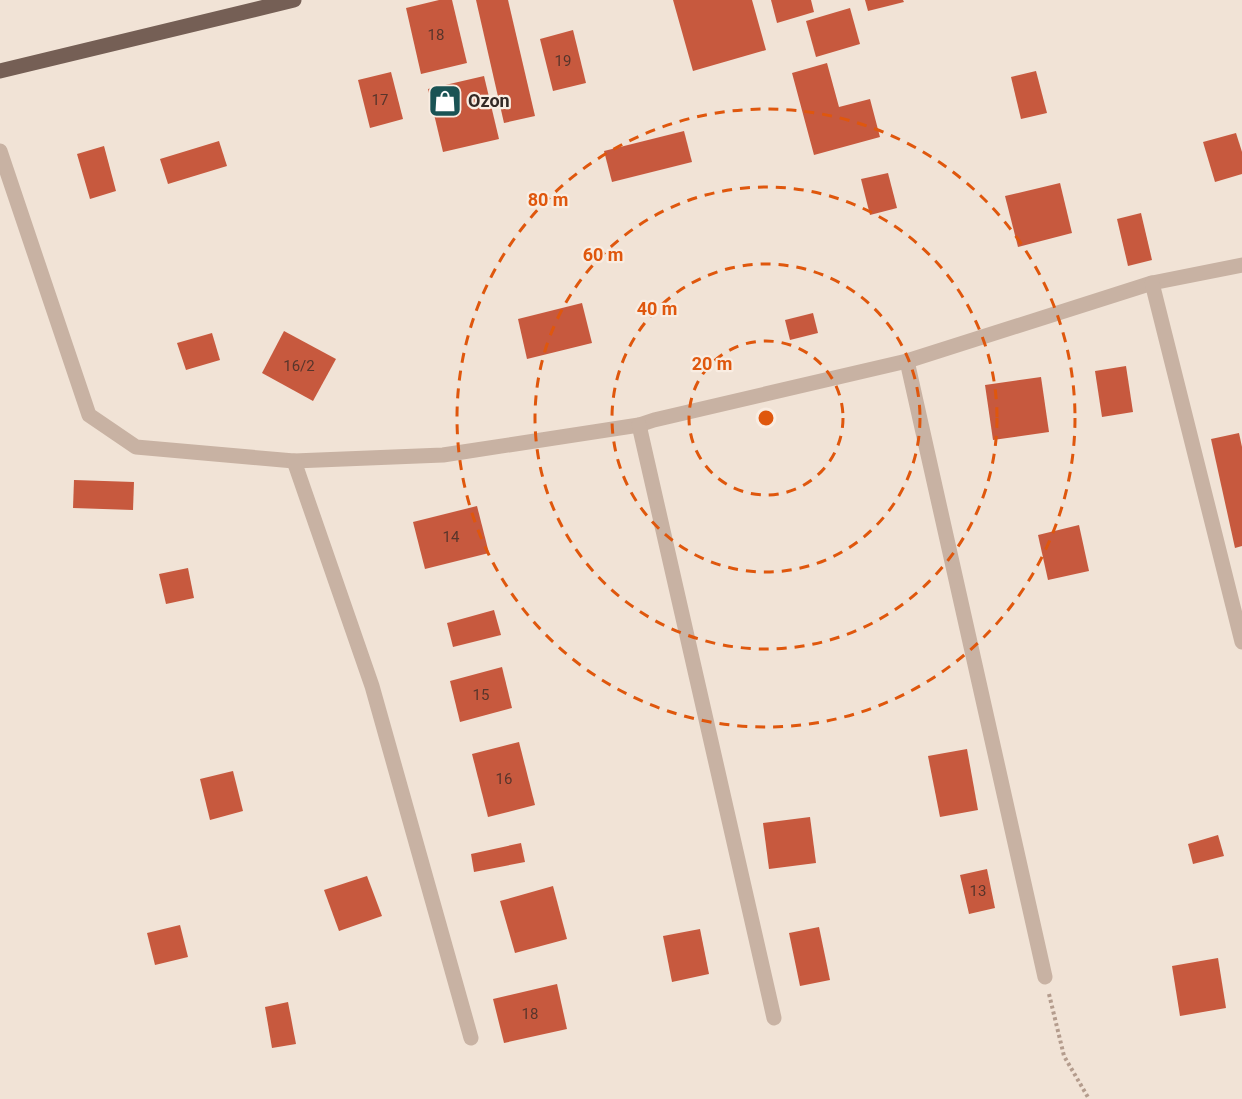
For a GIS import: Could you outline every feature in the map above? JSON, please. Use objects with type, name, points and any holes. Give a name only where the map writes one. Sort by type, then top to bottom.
[{"type":"main road","points":[[0,71],[292,0]]},
{"type":"street","points":[[0,151],[89,415],[136,447],[294,461],[443,455],[639,425],[907,361],[1152,283],[1242,265]]},
{"type":"street","points":[[1152,283],[1242,642]]},
{"type":"street","points":[[907,361],[1045,977]]},
{"type":"street","points":[[639,425],[774,1018]]},
{"type":"street","points":[[294,461],[372,686],[471,1038]]},
{"type":"path","points":[[1045,977],[1064,1056],[1089,1099]]},
{"type":"building","points":[[439,0],[452,0],[467,63],[421,74],[406,8]]},
{"type":"building","points":[[476,0],[508,0],[535,116],[504,123]]},
{"type":"building","points":[[673,0],[752,0],[766,50],[693,71]]},
{"type":"building","points":[[771,0],[811,0],[814,12],[777,23]]},
{"type":"building","points":[[865,0],[903,0],[904,2],[868,11]]},
{"type":"building","points":[[850,8],[860,44],[816,57],[806,21]]},
{"type":"building","points":[[573,30],[586,83],[553,91],[540,39]]},
{"type":"building","points":[[827,63],[839,107],[870,99],[880,137],[814,155],[792,73]]},
{"type":"building","points":[[1036,71],[1047,113],[1021,119],[1011,77]]},
{"type":"building","points":[[391,72],[403,119],[370,128],[358,80]]},
{"type":"building","points":[[484,76],[499,139],[443,152],[428,89]]},
{"type":"building","points":[[684,131],[692,162],[612,182],[604,151]]},
{"type":"building","points":[[1236,133],[1242,152],[1242,174],[1215,182],[1203,142]]},
{"type":"building","points":[[219,141],[227,166],[168,184],[160,159]]},
{"type":"building","points":[[104,146],[116,191],[90,199],[77,154]]},
{"type":"building","points":[[888,173],[897,208],[870,215],[861,179]]},
{"type":"building","points":[[1060,183],[1072,233],[1018,247],[1005,196]]},
{"type":"building","points":[[1141,213],[1152,260],[1128,266],[1117,219]]},
{"type":"building","points":[[582,303],[592,343],[527,359],[518,319]]},
{"type":"building","points":[[813,313],[818,333],[790,340],[785,320]]},
{"type":"building","points":[[284,331],[336,359],[313,401],[262,373]]},
{"type":"building","points":[[212,333],[220,360],[186,370],[177,343]]},
{"type":"building","points":[[1126,366],[1133,412],[1102,417],[1095,371]]},
{"type":"building","points":[[1041,377],[1049,432],[993,440],[985,385]]},
{"type":"building","points":[[1239,433],[1242,447],[1242,546],[1235,548],[1211,439]]},
{"type":"building","points":[[74,480],[134,482],[133,510],[73,508]]},
{"type":"building","points":[[477,506],[489,553],[425,569],[413,522]]},
{"type":"building","points":[[1079,525],[1089,571],[1048,580],[1038,535]]},
{"type":"building","points":[[188,568],[194,598],[166,604],[159,574]]},
{"type":"building","points":[[494,610],[501,635],[453,647],[447,623]]},
{"type":"building","points":[[502,667],[512,708],[460,722],[450,681]]},
{"type":"building","points":[[519,742],[535,805],[488,817],[472,754]]},
{"type":"building","points":[[967,749],[978,810],[940,817],[928,756]]},
{"type":"building","points":[[233,771],[243,811],[210,820],[200,779]]},
{"type":"building","points":[[810,817],[816,863],[769,869],[763,823]]},
{"type":"building","points":[[1218,835],[1224,856],[1193,864],[1188,844]]},
{"type":"building","points":[[521,843],[525,862],[474,872],[471,854]]},
{"type":"building","points":[[987,869],[995,908],[969,914],[960,875]]},
{"type":"building","points":[[367,876],[382,916],[339,931],[324,890]]},
{"type":"building","points":[[553,886],[567,939],[515,953],[500,901]]},
{"type":"building","points":[[180,925],[188,957],[155,965],[147,933]]},
{"type":"building","points":[[819,927],[830,980],[800,986],[789,933]]},
{"type":"building","points":[[700,929],[709,974],[672,982],[663,936]]},
{"type":"building","points":[[1218,958],[1226,1008],[1180,1016],[1172,966]]},
{"type":"building","points":[[557,984],[567,1029],[504,1043],[493,999]]},
{"type":"building","points":[[288,1002],[296,1044],[272,1048],[265,1007]]},
{"type":"place","name":"Ozon","points":[[445,101]]}]
